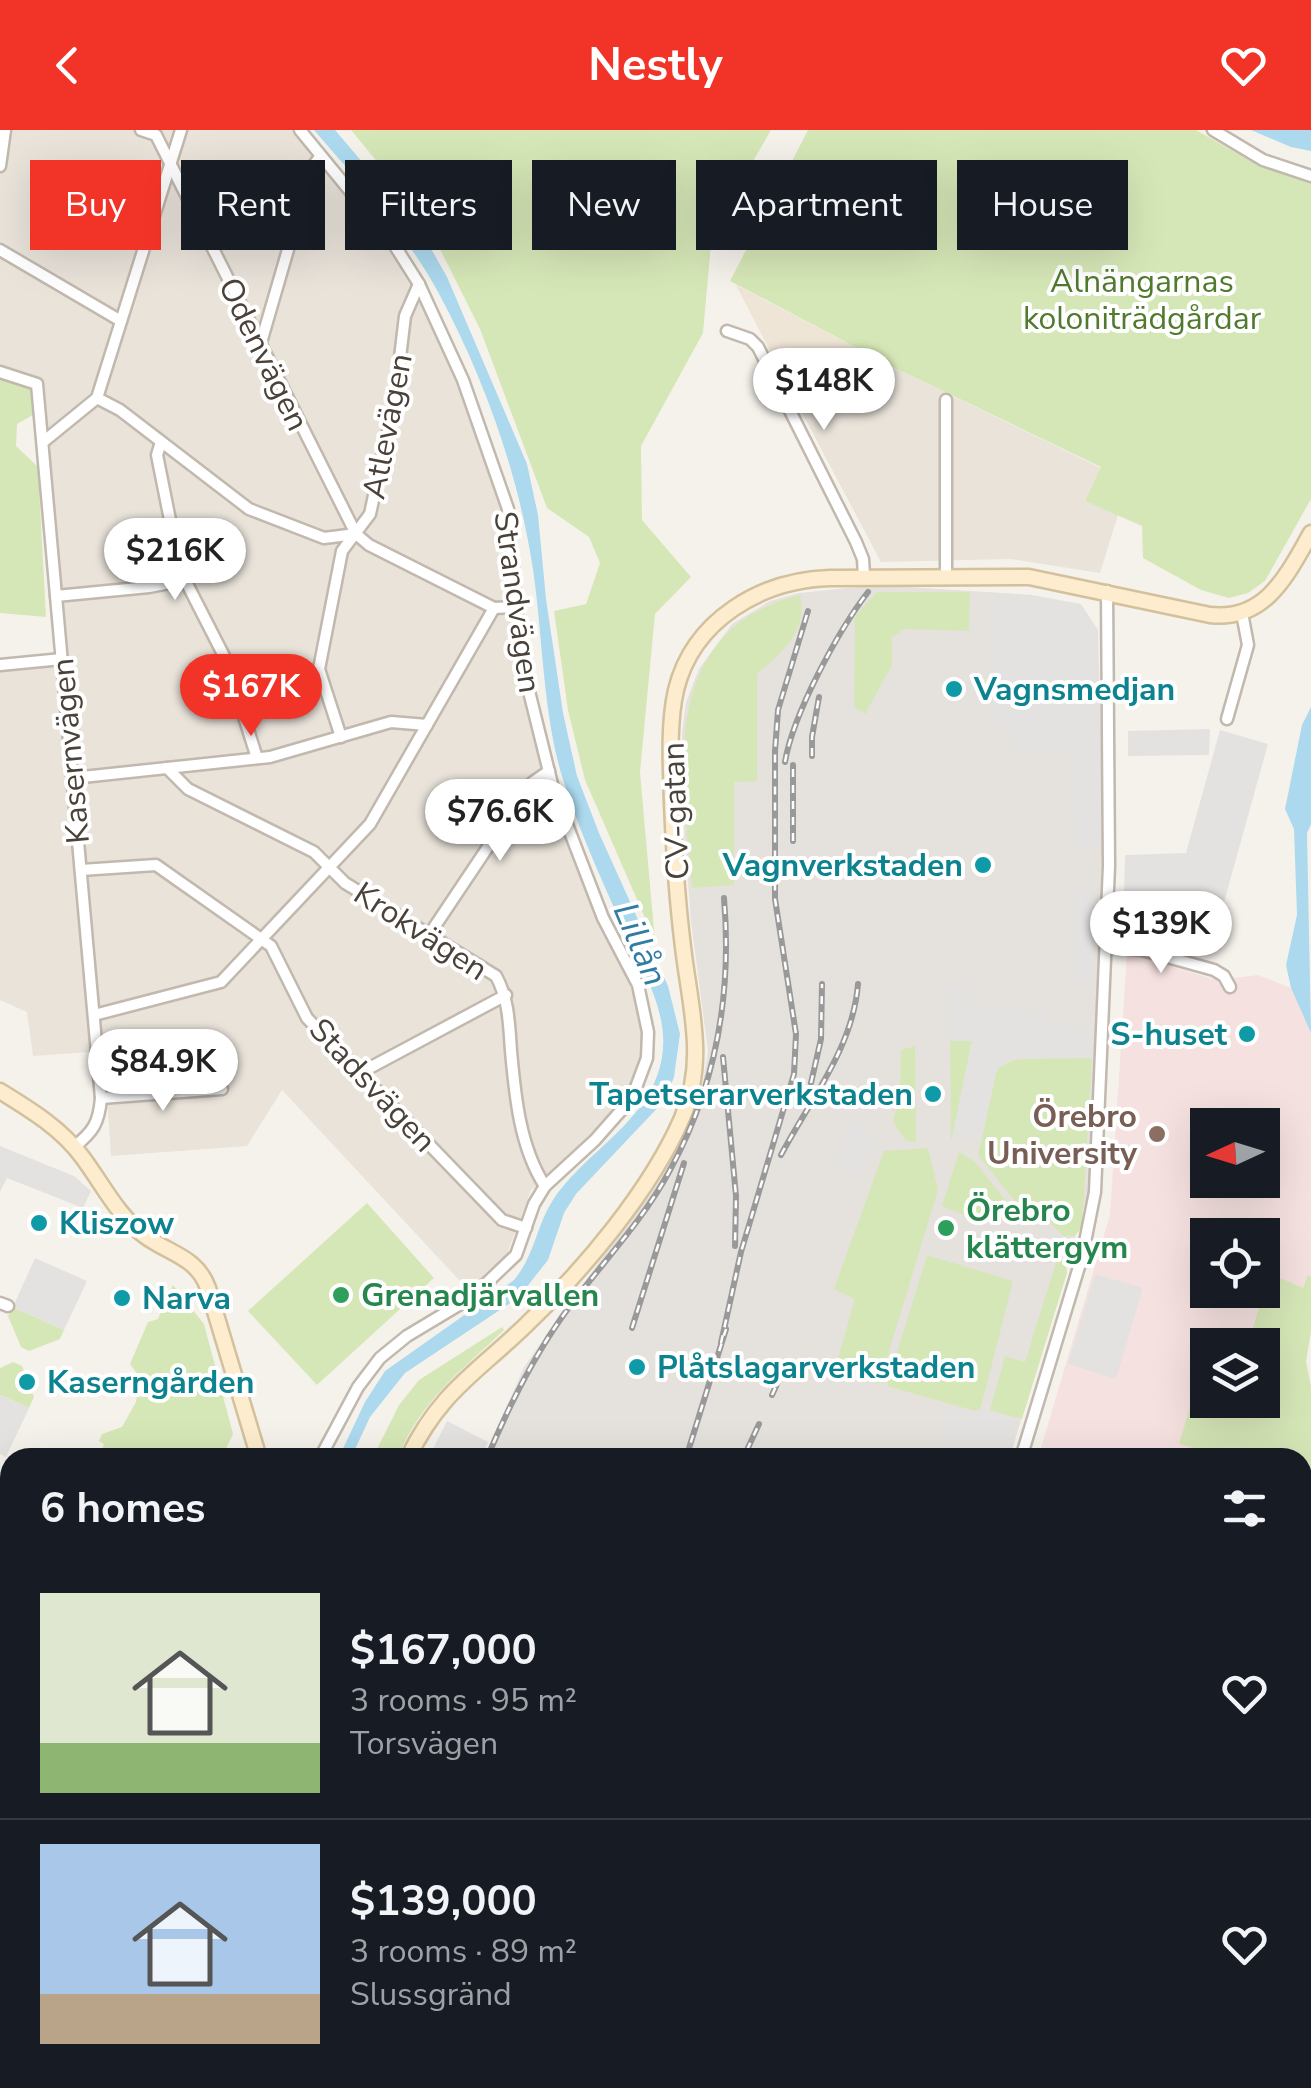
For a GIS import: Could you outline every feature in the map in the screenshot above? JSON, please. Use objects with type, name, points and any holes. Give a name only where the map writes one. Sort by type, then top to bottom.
[{"type":"street","points":[[0,166],[5,130]]},
{"type":"street","name":"Odenvägen","points":[[140,130],[156,135],[356,534]]},
{"type":"street","points":[[42,442],[97,398],[182,130]]},
{"type":"street","name":"Strandvägen","points":[[300,130],[395,246],[419,284],[463,380],[500,483],[510,527],[524,674],[556,798],[603,918],[638,985],[647,1015],[648,1044],[638,1084],[624,1109],[545,1186],[516,1255],[472,1297],[407,1336],[380,1358],[358,1387],[325,1448]]},
{"type":"street","points":[[1213,130],[1263,160],[1311,176]]},
{"type":"street","points":[[260,346],[312,167],[321,156]]},
{"type":"street","points":[[0,250],[120,322]]},
{"type":"street","name":"Atlevägen","points":[[341,737],[318,669],[342,551],[370,514],[395,398],[405,316],[419,284]]},
{"type":"street","points":[[728,330],[750,339],[758,347],[856,542],[863,558],[864,577]]},
{"type":"street","name":"Kasernvägen","points":[[0,372],[37,384],[102,1098]]},
{"type":"street","points":[[97,398],[120,410],[249,510],[324,538],[356,534],[369,545],[494,608],[516,607]]},
{"type":"street","points":[[946,400],[946,576]]},
{"type":"street","points":[[161,442],[157,455],[185,580],[226,660],[257,758]]},
{"type":"street","points":[[1227,720],[1248,645],[1242,613],[1259,606],[1278,587],[1311,533]]},
{"type":"street","name":"CV-gatan","points":[[413,1448],[428,1418],[458,1384],[529,1322],[617,1223],[661,1159],[687,1107],[696,1076],[697,1044],[679,911],[672,782],[673,708],[685,665],[715,623],[760,593],[806,579],[864,577],[1030,578],[1210,615],[1242,613]]},
{"type":"street","points":[[56,596],[185,580]]},
{"type":"street","points":[[1024,1448],[1091,1220],[1107,947],[1107,591]]},
{"type":"street","points":[[94,1015],[221,982],[370,824],[494,608]]},
{"type":"street","points":[[0,665],[62,659]]},
{"type":"street","points":[[72,778],[257,758],[391,722],[427,725]]},
{"type":"street","name":"Krokvägen","points":[[167,768],[188,789],[314,852],[345,883],[496,976],[506,994],[513,1072],[530,1162],[545,1186]]},
{"type":"street","points":[[430,935],[524,793],[549,771]]},
{"type":"street","name":"Stadsvägen","points":[[81,870],[156,865],[271,946],[307,1018],[502,1220],[526,1228]]},
{"type":"street","points":[[1107,947],[1142,950],[1214,970],[1224,976],[1230,987]]},
{"type":"street","points":[[360,1073],[506,994]]},
{"type":"street","points":[[74,1148],[94,1131],[102,1098],[222,1090]]},
{"type":"street","points":[[0,1091],[51,1124],[133,1225],[196,1265],[205,1279],[256,1448]]},
{"type":"shaded area","points":[[0,130],[292,130],[317,160],[181,160],[181,250],[325,250],[325,169],[345,193],[345,250],[391,250],[439,335],[492,469],[507,533],[514,656],[545,771],[587,885],[643,1018],[643,1061],[624,1106],[591,1141],[531,1190],[501,1270],[473,1295],[282,1090],[247,1146],[111,1156],[104,1051],[33,1056],[27,1012],[0,1000],[0,669],[64,663],[40,381],[0,368]]},
{"type":"shaded area","points":[[736,285],[895,368],[802,413]]},
{"type":"shaded area","points":[[895,368],[1101,468],[1085,501],[1118,515],[1100,573],[1011,559],[881,562],[801,411]]},
{"type":"shaded area","points":[[876,585],[1032,595],[1081,604],[1098,630],[1103,824],[1090,1187],[1013,1448],[488,1448],[524,1367],[669,1164],[702,1088],[708,1051],[691,921],[682,806],[686,702],[699,669],[732,624],[770,601],[799,593]]},
{"type":"shaded area","points":[[993,596],[1033,596],[1081,605],[1097,630],[1097,848],[1076,848],[1073,754],[1014,754],[1014,728],[994,728]]},
{"type":"shaded area","points":[[1210,729],[1209,755],[1128,756],[1128,731]]},
{"type":"shaded area","points":[[1220,730],[1268,744],[1211,949],[1123,932],[1125,855],[1186,853]]},
{"type":"shaded area","points":[[1075,889],[1096,889],[1094,983],[1075,983]]},
{"type":"shaded area","points":[[1127,953],[1216,980],[1258,975],[1291,988],[1311,1033],[1311,1331],[1306,1361],[1311,1387],[1311,1448],[1041,1448],[1110,1215]]},
{"type":"shaded area","points":[[968,983],[968,1000],[978,1000],[978,1005],[1022,1009],[1023,1014],[1047,1014],[1047,1025],[1073,1024],[1074,1033],[1092,1032],[1092,1058],[1015,1059],[997,1069],[981,1143],[953,1136],[972,1041],[950,1041],[949,984]]},
{"type":"shaded area","points":[[849,1121],[864,1126],[862,1132],[878,1138],[863,1179],[833,1168]]},
{"type":"shaded area","points":[[0,1146],[74,1176],[91,1191],[83,1208],[7,1178],[0,1192]]},
{"type":"shaded area","points":[[35,1258],[87,1281],[64,1330],[13,1307]]},
{"type":"shaded area","points":[[1095,1274],[1143,1288],[1116,1379],[1068,1364]]},
{"type":"shaded area","points":[[0,1395],[29,1408],[10,1448],[0,1448]]},
{"type":"shaded area","points":[[944,1407],[982,1414],[983,1410],[1017,1420],[1009,1448],[940,1448],[945,1432],[938,1429]]},
{"type":"shaded area","points":[[447,1421],[488,1442],[486,1448],[434,1448]]},
{"type":"green space","points":[[351,130],[771,130],[754,160],[696,160],[696,250],[710,250],[703,333],[641,446],[642,520],[691,577],[655,614],[640,772],[655,941],[585,780],[568,710],[554,611],[586,604],[600,563],[589,537],[547,508],[480,329],[440,250],[512,250],[512,160],[376,160]]},
{"type":"green space","name":"Alnängarnas koloniträdgårdar","points":[[808,130],[1196,130],[1257,165],[1311,181],[1311,499],[1265,581],[1248,593],[1229,598],[1201,590],[1143,558],[1142,526],[1085,501],[1101,467],[895,368],[730,281],[746,250],[937,250],[937,160],[793,160]]},
{"type":"green space","points":[[0,379],[30,389],[33,415],[17,424],[16,446],[38,467],[46,617],[0,613]]},
{"type":"green space","points":[[877,592],[970,592],[969,631],[905,629],[892,637],[892,665],[865,714],[854,707],[855,616]]},
{"type":"green space","points":[[800,595],[802,608],[797,630],[784,649],[757,674],[757,781],[734,782],[734,885],[692,888],[684,754],[688,712],[700,673],[721,640],[754,613]]},
{"type":"green space","points":[[950,1041],[972,1041],[951,1142]]},
{"type":"green space","points":[[915,1046],[916,1142],[906,1141],[893,1122],[900,1090],[901,1050]]},
{"type":"green space","points":[[1028,1058],[1092,1058],[1082,1226],[1075,1236],[1063,1236],[1043,1215],[1033,1224],[978,1155],[998,1068]]},
{"type":"green space","points":[[928,1148],[938,1190],[879,1384],[835,1369],[855,1299],[834,1289],[884,1151]]},
{"type":"green space","points":[[959,1152],[975,1162],[1025,1225],[976,1212],[974,1219],[942,1206]]},
{"type":"green space","name":"Grenadjärvallen","points":[[367,1203],[434,1278],[317,1385],[248,1311]]},
{"type":"green space","points":[[927,1255],[1013,1281],[984,1395],[975,1411],[887,1386]]},
{"type":"green space","points":[[1058,1256],[1066,1263],[1067,1273],[1022,1419],[990,1410],[1005,1356],[1025,1362]]},
{"type":"green space","points":[[1308,1275],[1311,1277],[1311,1331],[1306,1361],[1311,1387],[1311,1448],[1193,1448],[1179,1444],[1190,1407],[1190,1418],[1280,1418],[1280,1328],[1253,1328],[1259,1308],[1280,1308],[1280,1278],[1303,1288]]},
{"type":"green space","points":[[173,1285],[204,1324],[233,1434],[226,1448],[102,1448],[104,1444],[99,1441],[102,1434],[122,1427],[136,1402],[140,1378],[130,1364],[148,1322],[158,1319]]},
{"type":"green space","points":[[13,1307],[64,1330],[60,1339],[29,1351],[21,1347],[8,1316]]},
{"type":"green space","points":[[502,1327],[504,1330],[430,1402],[402,1448],[378,1448],[399,1405],[419,1380]]},
{"type":"green space","points":[[13,1362],[22,1366],[34,1397],[29,1408],[0,1395],[0,1368]]},
{"type":"water","points":[[314,130],[335,130],[361,160],[345,160],[345,167]]},
{"type":"water","points":[[1251,130],[1311,130],[1311,151],[1291,147]]},
{"type":"water","name":"Lillån","points":[[412,250],[432,250],[447,277],[527,464],[538,515],[563,713],[577,776],[668,986],[680,1034],[674,1077],[665,1100],[576,1194],[564,1213],[548,1260],[518,1298],[405,1373],[370,1417],[356,1448],[343,1448],[385,1371],[514,1280],[527,1261],[553,1200],[645,1100],[662,1057],[661,1022],[651,987],[588,848],[561,773],[550,722],[526,528],[508,458],[484,390]]},
{"type":"water","points":[[1311,707],[1311,824],[1307,833],[1311,1033],[1291,988],[1286,965],[1297,915],[1294,829],[1285,809],[1302,725]]},
{"type":"railway","points":[[785,762],[797,721],[818,674],[868,592]]},
{"type":"railway","points":[[721,1343],[741,1252],[794,1074],[796,1034],[775,899],[775,751],[778,710],[808,611]]},
{"type":"railway","points":[[812,756],[819,697]]},
{"type":"railway","points":[[793,765],[793,841]]},
{"type":"railway","points":[[492,1448],[540,1351],[646,1208],[686,1138],[709,1072],[723,1004],[724,898]]},
{"type":"railway","points":[[811,1083],[821,1039],[822,984]]},
{"type":"railway","points":[[781,1155],[839,1052],[858,984]]},
{"type":"railway","points":[[723,1057],[736,1196],[735,1246]]},
{"type":"railway","points":[[632,1328],[684,1163]]},
{"type":"railway","points":[[689,1448],[726,1329]]},
{"type":"railway","points":[[772,1395],[783,1371]]},
{"type":"railway","points":[[748,1448],[759,1424]]},
{"type":"place","name":"Vagnsmedjan","points":[[954,689]]},
{"type":"place","name":"Vagnverkstaden","points":[[983,865]]},
{"type":"place","name":"S-huset","points":[[1247,1034]]},
{"type":"place","name":"Tapetserarverkstaden","points":[[933,1094]]},
{"type":"place","name":"Örebro University","points":[[1157,1134]]},
{"type":"place","name":"Kliszow","points":[[39,1223]]},
{"type":"place","name":"Örebro klättergym","points":[[946,1228]]},
{"type":"place","name":"Grenadjärvallen","points":[[341,1295]]},
{"type":"place","name":"Narva","points":[[122,1298]]},
{"type":"place","name":"Plåtslagarverkstaden","points":[[637,1367]]},
{"type":"place","name":"Kaserngården","points":[[27,1382]]}]
